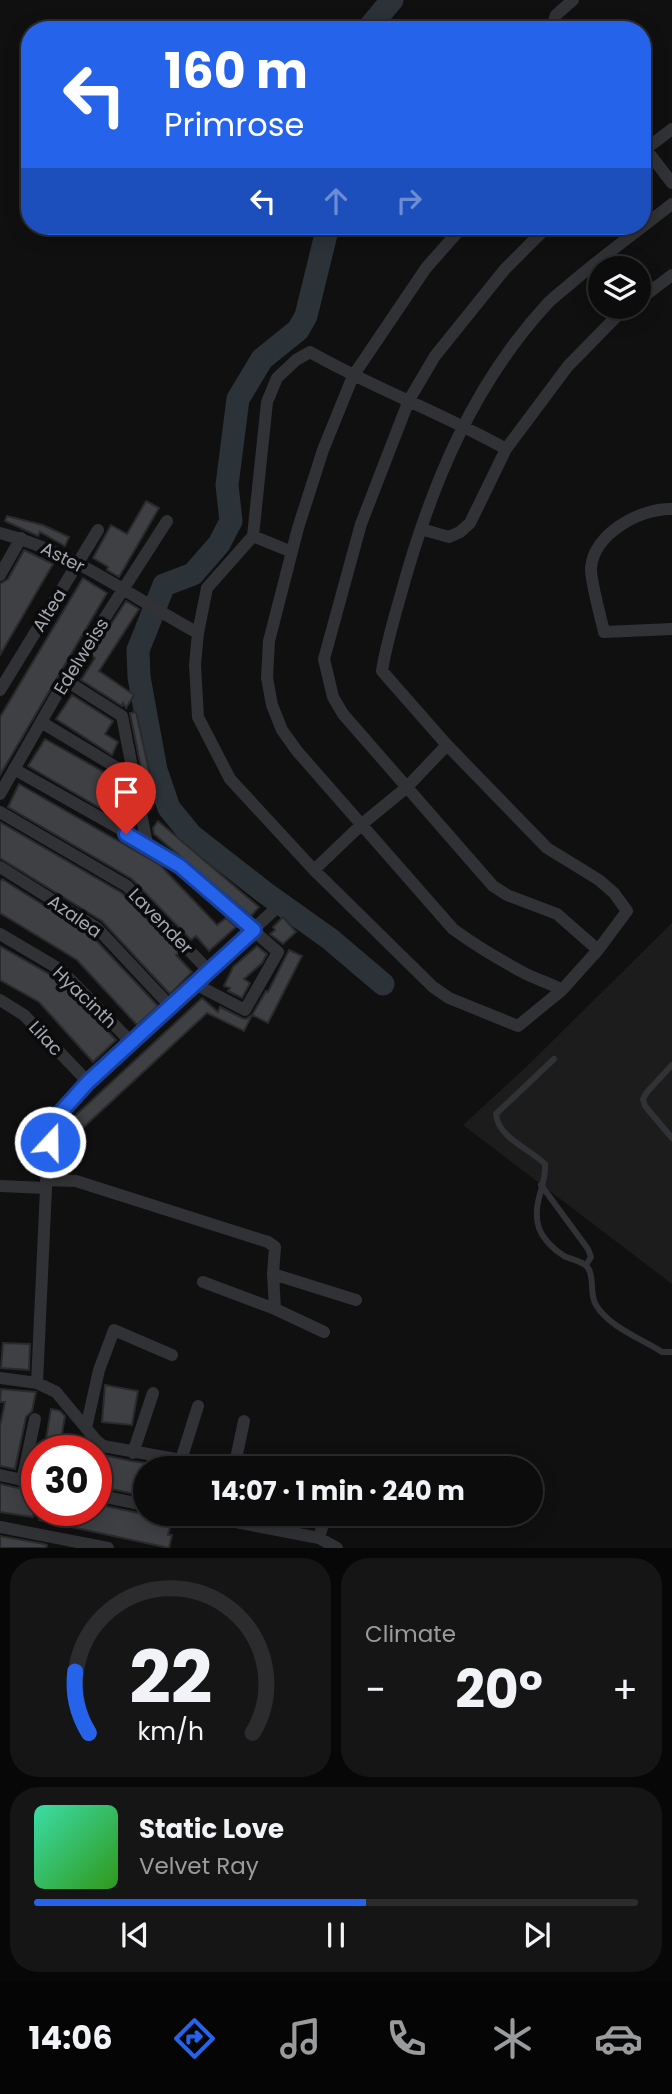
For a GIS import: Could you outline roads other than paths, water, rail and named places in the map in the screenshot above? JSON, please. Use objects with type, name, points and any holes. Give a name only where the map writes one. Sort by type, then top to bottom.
[{"type":"street","points":[[553,21],[555,15],[573,0]]},
{"type":"street","points":[[651,144],[672,129]]},
{"type":"street","points":[[651,158],[672,183]]},
{"type":"street","points":[[651,220],[672,204]]},
{"type":"street","points":[[455,235],[426,268],[353,376],[323,450],[292,552],[269,641],[267,678],[272,705],[282,730],[297,751],[453,929],[472,944],[529,976],[562,990]]},
{"type":"street","points":[[539,235],[505,269],[435,356],[410,400],[361,524],[324,659],[333,697],[343,714],[493,886],[507,895],[556,914],[598,950]]},
{"type":"street","points":[[506,449],[463,425],[353,376],[310,352],[296,360],[277,378],[267,402],[253,536],[207,588],[195,665],[198,717],[230,779],[314,870],[433,986],[449,998],[518,1026],[562,990],[598,950],[627,911],[614,892],[599,880],[547,848],[447,745],[382,671],[407,572],[421,529],[436,484],[463,425],[510,350],[549,302],[631,235]]},
{"type":"street","points":[[651,291],[672,275]]},
{"type":"street","points":[[421,529],[449,537],[470,523],[506,449],[568,366],[614,319]]},
{"type":"street","points":[[672,509],[623,521],[609,534],[591,568],[604,632],[672,629]]},
{"type":"street","name":"Edelweiss","points":[[0,793],[65,680],[167,522]]},
{"type":"street","name":"Altea","points":[[0,690],[98,530]]},
{"type":"street","name":"Aster","points":[[0,533],[33,541],[198,633]]},
{"type":"street","points":[[253,536],[292,552]]},
{"type":"street","points":[[0,575],[21,538]]},
{"type":"street","points":[[65,680],[122,716],[147,844]]},
{"type":"street","points":[[41,722],[134,778]]},
{"type":"street","points":[[314,870],[362,824],[406,788],[447,745]]},
{"type":"street","points":[[14,769],[147,844],[180,866],[278,952],[245,1010],[195,984]]},
{"type":"street","name":"Lavender","points":[[0,812],[127,886],[209,971]]},
{"type":"street","name":"Azalea","points":[[0,867],[97,928],[170,1006]]},
{"type":"street","points":[[37,1383],[46,1184],[52,1122],[88,1082],[272,912]]},
{"type":"street","name":"Hyacinth","points":[[0,934],[61,970],[132,1043]]},
{"type":"street","name":"Lilac","points":[[0,1000],[24,1015],[88,1082]]},
{"type":"street","points":[[0,1186],[76,1181],[268,1242],[275,1247],[275,1309]]},
{"type":"street","points":[[273,1274],[356,1300]]},
{"type":"street","points":[[203,1282],[275,1309],[324,1332]]},
{"type":"street","points":[[86,1428],[99,1370],[114,1330],[172,1356]]},
{"type":"street","points":[[0,1378],[37,1383],[56,1392],[103,1446],[154,1456]]},
{"type":"street","points":[[133,1453],[153,1393]]},
{"type":"street","points":[[182,1456],[198,1406]]},
{"type":"street","points":[[32,1435],[35,1419]]},
{"type":"street","points":[[237,1456],[244,1421]]},
{"type":"street","points":[[0,1475],[21,1481]]},
{"type":"street","points":[[112,1498],[133,1502]]},
{"type":"street","points":[[256,1526],[318,1538],[337,1548]]},
{"type":"street","points":[[318,1538],[322,1526]]},
{"type":"street","points":[[0,1527],[49,1542],[108,1548]]},
{"type":"lane","points":[[554,1059],[496,1114],[496,1119],[509,1136],[545,1164],[537,1216],[540,1230],[555,1250],[586,1265],[596,1305],[611,1321],[662,1352],[672,1352]]},
{"type":"lane","points":[[672,1065],[643,1099],[645,1106],[672,1138]]},
{"type":"lane","points":[[541,1185],[588,1249],[591,1257],[586,1265]]},
{"type":"waterway","points":[[374,21],[392,0]]},
{"type":"waterway","points":[[326,235],[306,316],[298,330],[262,359],[238,399],[227,485],[231,521],[219,544],[193,574],[164,585],[138,650],[139,677],[156,770],[169,808],[191,835],[330,939],[383,984]]}]
